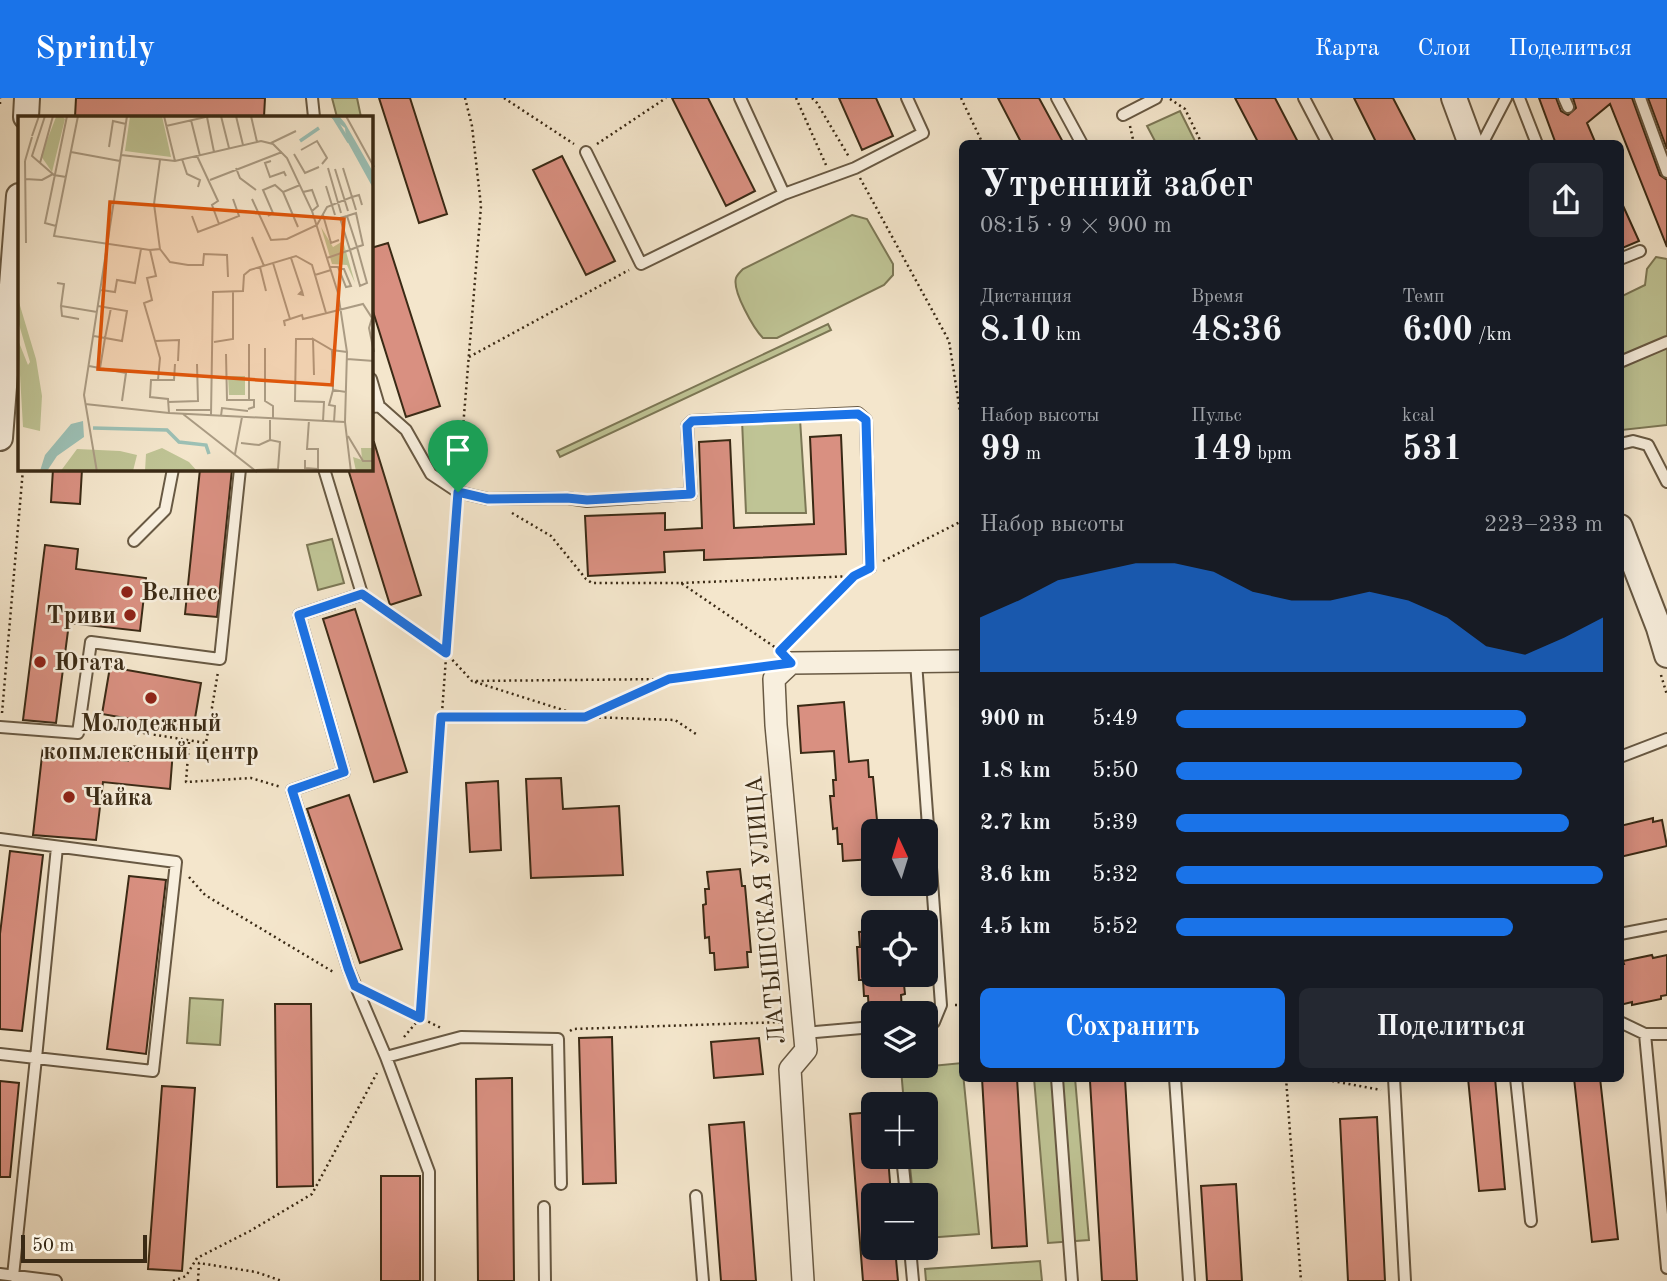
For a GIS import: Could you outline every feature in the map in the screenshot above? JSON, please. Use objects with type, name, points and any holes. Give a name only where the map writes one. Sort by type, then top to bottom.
[{"type":"street","points":[[26,116],[27,98]]},
{"type":"street","points":[[1454,98],[1470,140]]},
{"type":"street","points":[[0,438],[18,211]]},
{"type":"street","points":[[1624,537],[1667,655]]},
{"type":"street","points":[[786,657],[959,661]]},
{"type":"street","name":"ЛАТЫШСКАЯ УЛИЦА","points":[[786,657],[774,679],[806,1050],[790,1069],[803,1281]]},
{"type":"lane","points":[[312,98],[314,116]]},
{"type":"lane","points":[[740,98],[784,194]]},
{"type":"lane","points":[[586,152],[641,264],[784,194],[855,168],[923,134],[907,98]]},
{"type":"lane","points":[[1057,98],[1080,140]]},
{"type":"lane","points":[[1123,115],[1156,98]]},
{"type":"lane","points":[[1304,98],[1326,140]]},
{"type":"lane","points":[[1484,140],[1506,98]]},
{"type":"lane","points":[[1519,98],[1535,140]]},
{"type":"lane","points":[[1640,98],[1667,172]]},
{"type":"lane","points":[[1624,258],[1640,251]]},
{"type":"lane","points":[[1624,360],[1667,342]]},
{"type":"lane","points":[[375,407],[405,430],[431,474],[458,492],[488,499],[587,500],[691,494],[687,426],[692,421],[858,414],[866,420],[870,568]]},
{"type":"lane","points":[[1624,443],[1633,441],[1648,445],[1667,482]]},
{"type":"lane","points":[[1655,458],[1667,457]]},
{"type":"lane","points":[[134,541],[165,510],[173,471]]},
{"type":"lane","points":[[1,727],[78,733],[91,642],[220,659],[240,471]]},
{"type":"lane","points":[[325,471],[362,594],[299,615],[344,772],[292,790],[348,968],[386,1057],[429,1172],[429,1281]]},
{"type":"lane","points":[[916,662],[941,1005],[938,1012]]},
{"type":"lane","points":[[1624,755],[1667,739]]},
{"type":"lane","points":[[0,839],[176,862],[153,1071],[0,1054]]},
{"type":"lane","points":[[13,1276],[57,847]]},
{"type":"lane","points":[[1624,933],[1667,925]]},
{"type":"lane","points":[[1624,1024],[1645,1034],[1667,1034]]},
{"type":"lane","points":[[804,1027],[861,1027]]},
{"type":"lane","points":[[1645,1034],[1667,1268]]},
{"type":"lane","points":[[386,1057],[461,1037],[558,1039],[561,1184]]},
{"type":"lane","points":[[1057,1082],[1072,1281]]},
{"type":"lane","points":[[1175,1082],[1189,1281]]},
{"type":"lane","points":[[1394,1082],[1405,1281]]},
{"type":"lane","points":[[1516,1082],[1531,1221]]},
{"type":"lane","points":[[696,1196],[703,1281]]},
{"type":"lane","points":[[544,1207],[545,1281]]},
{"type":"lane","points":[[911,1260],[913,1281]]},
{"type":"lane","points":[[0,1274],[56,1281]]},
{"type":"path","points":[[0,98],[0,104]]},
{"type":"path","points":[[173,1281],[186,1276],[197,1258],[250,1231],[312,1194],[386,1057],[420,1018],[467,358],[481,206],[465,98]]},
{"type":"path","points":[[504,98],[586,152],[666,98]]},
{"type":"path","points":[[796,98],[832,176]]},
{"type":"path","points":[[812,98],[855,168],[949,341],[959,405]]},
{"type":"path","points":[[961,98],[981,140]]},
{"type":"path","points":[[1167,98],[1175,100],[1185,109],[1200,140]]},
{"type":"path","points":[[467,358],[641,264]]},
{"type":"path","points":[[1,727],[23,471]]},
{"type":"path","points":[[488,499],[551,536],[592,583],[681,583],[854,576]]},
{"type":"path","points":[[472,681],[669,679],[786,657],[854,576],[959,523]]},
{"type":"path","points":[[681,583],[786,657]]},
{"type":"path","points":[[362,594],[446,653],[472,681],[585,717],[669,679]]},
{"type":"path","points":[[79,722],[206,743],[220,659]]},
{"type":"path","points":[[441,717],[675,720],[696,734]]},
{"type":"path","points":[[189,742],[186,782],[251,778],[292,790]]},
{"type":"path","points":[[176,862],[205,895],[355,986],[461,1037]]},
{"type":"path","points":[[558,1039],[573,1029],[804,1027]]},
{"type":"path","points":[[1286,1082],[1301,1281]]},
{"type":"path","points":[[1339,1082],[1384,1090],[1396,1116]]},
{"type":"path","points":[[198,1281],[199,1263],[256,1272],[282,1281]]},
{"type":"green space","points":[[332,98],[357,98],[361,116],[337,116]]},
{"type":"green space","points":[[1180,111],[1194,140],[1154,140],[1147,126]]},
{"type":"green space","points":[[852,215],[867,219],[893,264],[893,275],[884,285],[777,338],[763,338],[740,300],[736,284],[738,275],[743,269]]},
{"type":"green space","points":[[1656,257],[1667,259],[1667,425],[1624,430],[1624,295],[1645,285],[1647,269]]},
{"type":"green space","points":[[828,324],[831,330],[560,457],[557,451]]},
{"type":"green space","points":[[800,419],[806,513],[746,513],[742,420]]},
{"type":"green space","points":[[332,539],[344,583],[318,590],[307,545]]},
{"type":"green space","points":[[190,998],[223,1000],[220,1045],[187,1043]]},
{"type":"green space","points":[[959,1063],[959,1082],[964,1082],[979,1234],[938,1237],[938,1183],[912,1183],[910,1169],[938,1169],[938,1092],[903,1092],[902,1078],[938,1078],[938,1065]]},
{"type":"green space","points":[[1034,1082],[1075,1082],[1089,1240],[1048,1243]]},
{"type":"green space","points":[[1040,1261],[1042,1281],[926,1281],[925,1269]]},
{"type":"building","points":[[76,98],[265,98],[264,116],[75,116]]},
{"type":"building","points":[[379,98],[410,98],[447,214],[419,223]]},
{"type":"building","points":[[672,98],[708,98],[755,191],[726,206]]},
{"type":"building","points":[[839,98],[876,98],[893,136],[862,150]]},
{"type":"building","points":[[998,98],[1039,98],[1062,140],[1020,140]]},
{"type":"building","points":[[1235,98],[1275,98],[1297,140],[1257,140]]},
{"type":"building","points":[[1354,98],[1393,98],[1415,140],[1375,140]]},
{"type":"building","points":[[1539,98],[1556,98],[1561,111],[1568,115],[1576,108],[1573,98],[1632,98],[1660,175],[1667,180],[1667,247],[1610,104],[1587,123],[1594,140],[1555,140]]},
{"type":"building","points":[[1648,98],[1667,98],[1667,149]]},
{"type":"building","points":[[562,156],[615,261],[586,275],[533,170]]},
{"type":"building","points":[[1624,208],[1639,241],[1624,247]]},
{"type":"building","points":[[388,243],[440,406],[406,417],[373,311],[373,247]]},
{"type":"building","points":[[841,435],[846,554],[704,560],[704,550],[664,552],[665,572],[588,576],[585,516],[665,513],[665,530],[702,528],[699,442],[730,440],[734,528],[814,524],[810,437]]},
{"type":"building","points":[[373,442],[421,595],[390,605],[349,471],[373,471]]},
{"type":"building","points":[[53,471],[82,471],[80,504],[51,502]]},
{"type":"building","points":[[200,471],[232,471],[217,617],[185,614]]},
{"type":"building","points":[[45,545],[78,549],[76,569],[146,578],[140,631],[69,623],[56,723],[23,720]]},
{"type":"building","points":[[355,609],[407,772],[374,782],[323,619]]},
{"type":"building","name":"Молодежный копмлексный центр","points":[[110,667],[201,683],[193,730],[102,714]]},
{"type":"building","points":[[844,702],[849,762],[868,760],[869,777],[873,777],[877,819],[861,819],[861,860],[843,861],[837,828],[833,829],[830,796],[834,796],[833,780],[836,780],[834,751],[801,753],[798,706]]},
{"type":"building","name":"Чайка","points":[[130,746],[173,750],[170,789],[103,782],[96,840],[33,835],[43,747],[65,749],[65,754],[128,761]]},
{"type":"building","points":[[561,778],[563,809],[619,806],[623,875],[531,878],[526,779]]},
{"type":"building","points":[[498,781],[501,850],[470,852],[466,783]]},
{"type":"building","points":[[349,795],[402,949],[360,963],[307,809]]},
{"type":"building","points":[[1653,818],[1653,822],[1662,820],[1667,846],[1624,856],[1624,825]]},
{"type":"building","points":[[10,851],[43,855],[22,1031],[0,1029],[0,934]]},
{"type":"building","points":[[740,869],[742,886],[745,886],[751,952],[747,952],[748,967],[715,970],[709,937],[705,938],[703,905],[706,904],[705,889],[709,889],[707,872]]},
{"type":"building","points":[[129,876],[166,880],[146,1054],[107,1049]]},
{"type":"building","points":[[861,932],[861,980],[857,947],[860,947]]},
{"type":"building","points":[[1667,955],[1667,995],[1661,996],[1661,999],[1624,1004],[1624,961]]},
{"type":"building","points":[[863,987],[904,987],[905,994],[901,995],[901,1001],[868,1001],[868,996],[864,996]]},
{"type":"building","points":[[275,1004],[311,1004],[313,1186],[277,1187]]},
{"type":"building","points":[[612,1037],[616,1183],[583,1184],[579,1038]]},
{"type":"building","points":[[759,1038],[763,1074],[714,1078],[711,1042]]},
{"type":"building","points":[[512,1078],[514,1281],[478,1281],[476,1079]]},
{"type":"building","points":[[0,1081],[19,1083],[10,1177],[0,1177]]},
{"type":"building","points":[[982,1082],[1017,1082],[1027,1246],[992,1248]]},
{"type":"building","points":[[1090,1082],[1125,1082],[1137,1281],[1102,1281]]},
{"type":"building","points":[[1468,1082],[1495,1082],[1505,1189],[1479,1191]]},
{"type":"building","points":[[1574,1082],[1600,1082],[1618,1239],[1592,1242]]},
{"type":"building","points":[[162,1086],[195,1088],[182,1271],[148,1269]]},
{"type":"building","points":[[861,1113],[861,1169],[889,1169],[890,1183],[861,1183],[861,1255],[850,1114]]},
{"type":"building","points":[[1377,1117],[1385,1281],[1348,1281],[1340,1119]]},
{"type":"building","points":[[744,1122],[756,1281],[721,1281],[709,1125]]},
{"type":"building","points":[[381,1176],[420,1176],[420,1281],[381,1281]]},
{"type":"building","points":[[1236,1184],[1242,1281],[1207,1281],[1201,1186]]},
{"type":"building","points":[[861,1260],[896,1260],[898,1281],[863,1281]]},
{"type":"place","name":"Велнес","points":[[127,592]]},
{"type":"place","name":"Триви","points":[[130,615]]},
{"type":"place","name":"Югата","points":[[40,662]]},
{"type":"place","name":"Молодежный копмлексный центр","points":[[151,698]]},
{"type":"place","name":"Чайка","points":[[69,797]]},
{"type":"route","points":[[858,414],[866,420],[870,568],[854,576],[780,651],[791,663],[669,679],[585,717],[441,717],[420,1018],[355,986],[292,790],[344,772],[299,615],[362,594],[446,653],[458,492],[488,499],[587,500],[691,494],[687,426],[692,421],[858,414]]}]
